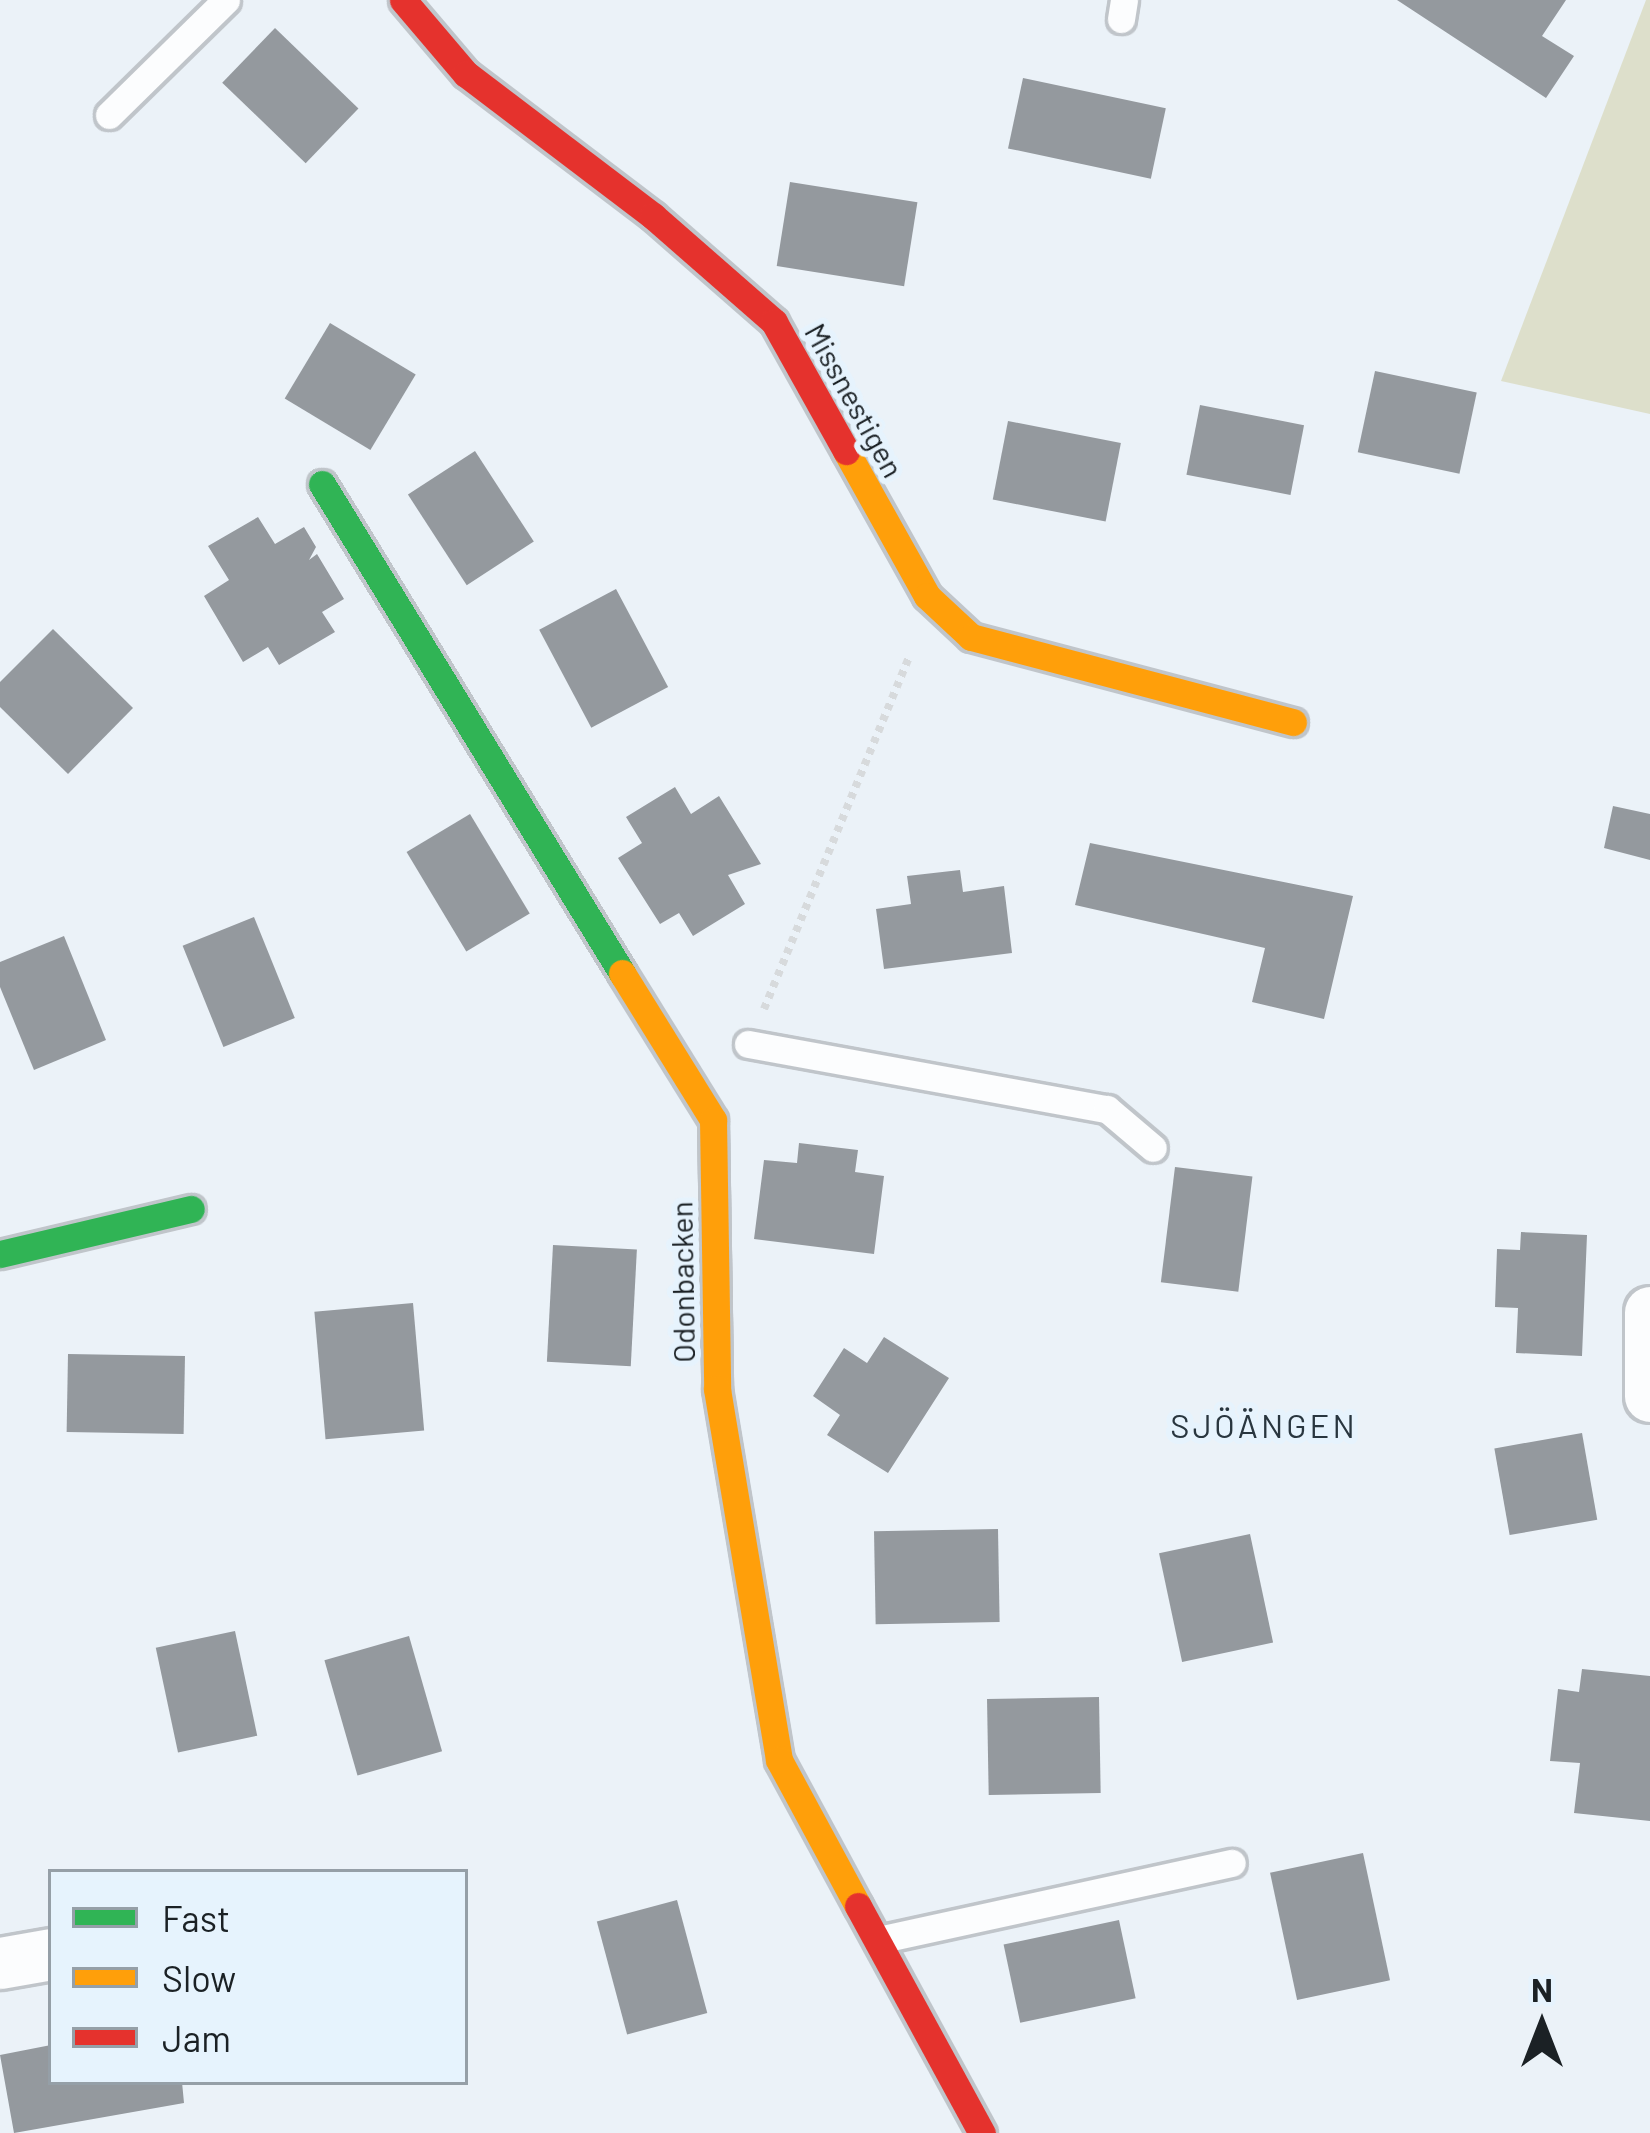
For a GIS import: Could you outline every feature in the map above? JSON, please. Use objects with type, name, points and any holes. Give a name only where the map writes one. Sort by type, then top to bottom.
[{"type":"street","name":"Missnestigen","points":[[404,0],[466,74],[653,216],[774,322],[927,596],[971,638],[1293,722]]},
{"type":"street","name":"Odonbacken","points":[[322,484],[713,1120],[716,1389],[779,1760],[982,2133]]},
{"type":"street","points":[[0,1254],[191,1208]]},
{"type":"street","points":[[1650,1312],[1650,1396]]},
{"type":"street","points":[[0,1963],[48,1955]]},
{"type":"lane","points":[[109,115],[226,0]]},
{"type":"lane","points":[[748,1044],[1107,1109],[1154,1148]]},
{"type":"lane","points":[[877,1940],[1232,1863]]},
{"type":"path","points":[[748,1044],[824,877],[927,596]]},
{"type":"green space","points":[[1646,0],[1650,0],[1650,414],[1501,381]]},
{"type":"building","points":[[1397,0],[1566,0],[1542,36],[1574,56],[1546,98]]},
{"type":"building","points":[[275,28],[358,109],[306,163],[222,83]]},
{"type":"building","points":[[1023,78],[1166,108],[1151,179],[1008,148]]},
{"type":"building","points":[[790,182],[917,202],[904,286],[777,266]]},
{"type":"building","points":[[330,323],[416,375],[370,450],[285,398]]},
{"type":"building","points":[[1375,371],[1477,393],[1459,474],[1358,452]]},
{"type":"building","points":[[1200,405],[1304,425],[1291,495],[1186,475]]},
{"type":"building","points":[[1008,421],[1121,443],[1106,521],[993,500]]},
{"type":"building","points":[[475,451],[534,542],[467,585],[408,495]]},
{"type":"building","points":[[258,517],[275,544],[304,527],[316,547],[309,560],[317,554],[344,599],[322,612],[335,632],[279,665],[268,647],[243,662],[204,596],[229,580],[208,546]]},
{"type":"building","points":[[616,589],[668,687],[591,728],[539,630]]},
{"type":"building","points":[[53,629],[133,708],[68,774],[0,707],[0,682]]},
{"type":"building","points":[[675,787],[691,814],[719,796],[761,864],[728,875],[745,904],[693,936],[679,913],[660,924],[618,858],[642,843],[626,817]]},
{"type":"building","points":[[1613,806],[1650,814],[1650,860],[1604,848]]},
{"type":"building","points":[[470,814],[530,913],[466,952],[407,852]]},
{"type":"building","points":[[1090,843],[1353,896],[1324,1019],[1252,1002],[1265,948],[1075,905]]},
{"type":"building","points":[[960,870],[963,892],[1004,886],[1012,953],[884,969],[876,909],[911,904],[907,876]]},
{"type":"building","points":[[254,917],[295,1018],[223,1047],[183,946]]},
{"type":"building","points":[[64,936],[106,1040],[34,1070],[0,987],[0,962]]},
{"type":"building","points":[[799,1143],[858,1150],[855,1172],[884,1176],[874,1254],[754,1239],[764,1160],[797,1163]]},
{"type":"building","points":[[1175,1167],[1252,1177],[1238,1292],[1161,1282]]},
{"type":"building","points":[[1521,1232],[1587,1235],[1582,1356],[1516,1353],[1518,1308],[1495,1307],[1497,1249],[1520,1250]]},
{"type":"building","points":[[553,1245],[637,1249],[631,1366],[547,1362]]},
{"type":"building","points":[[413,1303],[424,1431],[326,1439],[314,1312]]},
{"type":"building","points":[[884,1337],[949,1378],[888,1473],[827,1435],[840,1415],[813,1396],[844,1348],[867,1363]]},
{"type":"building","points":[[68,1354],[185,1356],[184,1434],[67,1432]]},
{"type":"building","points":[[1582,1433],[1597,1520],[1510,1535],[1494,1448]]},
{"type":"building","points":[[998,1529],[1000,1622],[876,1624],[874,1531]]},
{"type":"building","points":[[1250,1534],[1273,1643],[1182,1662],[1159,1553]]},
{"type":"building","points":[[235,1631],[257,1736],[178,1753],[156,1648]]},
{"type":"building","points":[[409,1636],[442,1751],[357,1776],[324,1660]]},
{"type":"building","points":[[1582,1669],[1650,1676],[1650,1821],[1574,1813],[1580,1763],[1550,1761],[1558,1689],[1579,1692]]},
{"type":"building","points":[[1099,1697],[1101,1793],[989,1795],[987,1699]]},
{"type":"building","points":[[1363,1853],[1390,1980],[1297,2000],[1270,1873]]},
{"type":"building","points":[[677,1900],[707,2013],[627,2034],[597,1921]]},
{"type":"building","points":[[1119,1920],[1136,1998],[1020,2023],[1004,1945]]},
{"type":"building","points":[[48,2046],[48,2085],[182,2085],[184,2103],[14,2133],[0,2055]]},
{"type":"traffic: fast","points":[[322,484],[622,973]]},
{"type":"traffic: fast","points":[[0,1254],[191,1209]]},
{"type":"traffic: slow","points":[[846,451],[927,596],[971,637],[1293,722]]},
{"type":"traffic: slow","points":[[622,973],[713,1120],[717,1389],[779,1760],[858,1906]]},
{"type":"traffic: jam","points":[[403,0],[466,74],[653,216],[774,322],[846,451]]},
{"type":"traffic: jam","points":[[858,1906],[982,2133]]},
{"type":"district","name":"SJÖÄNGEN","points":[[1264,1426]]}]
